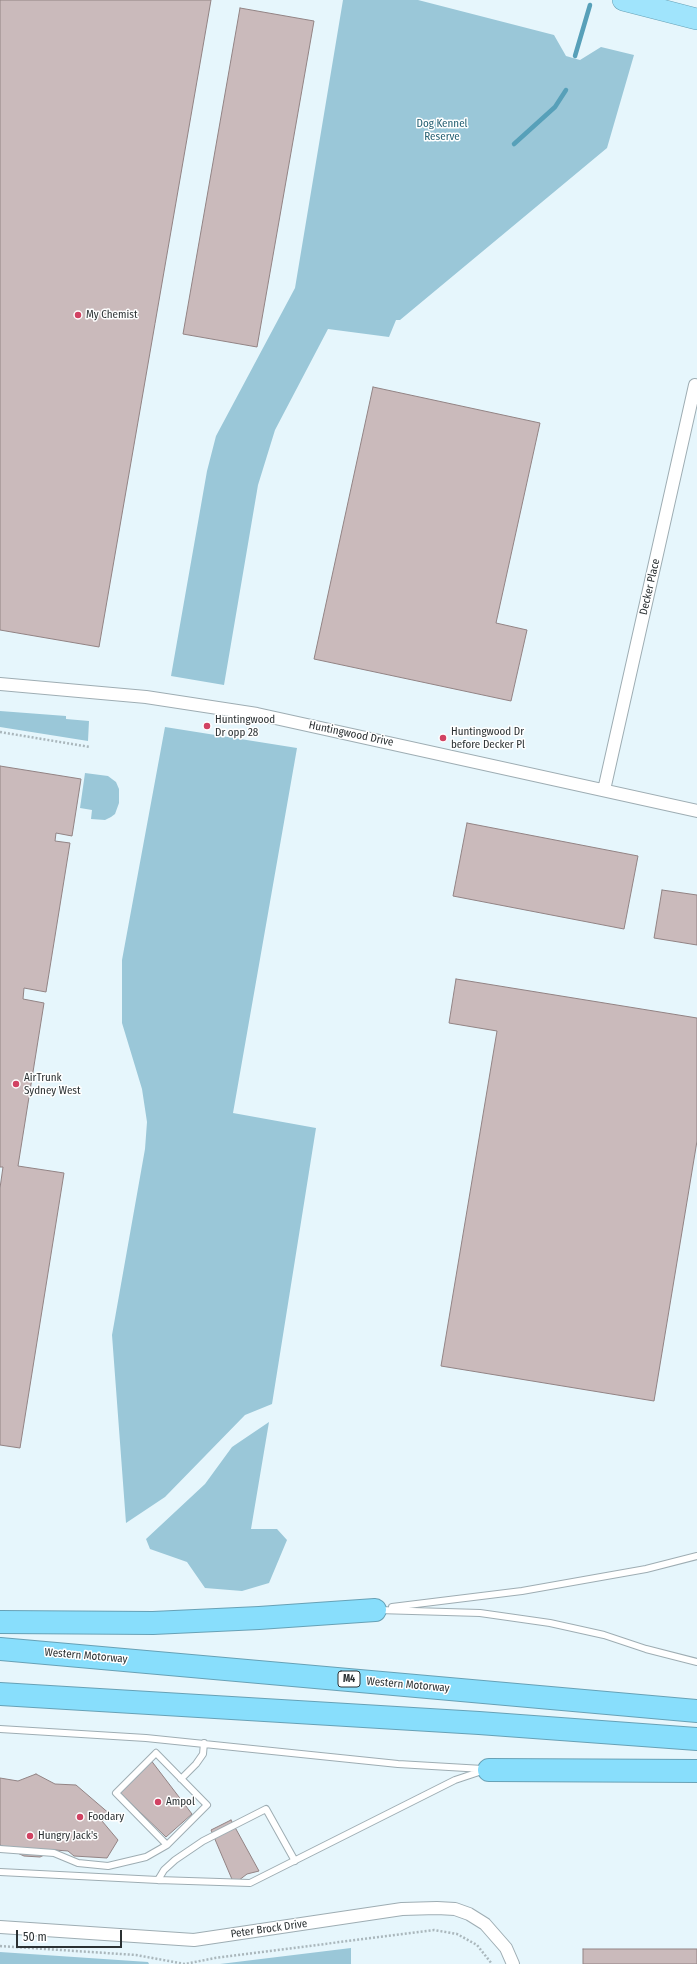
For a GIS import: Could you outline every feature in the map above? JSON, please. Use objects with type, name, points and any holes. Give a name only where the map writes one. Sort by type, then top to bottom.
[{"type":"highway","points":[[623,0],[697,19]]},
{"type":"highway","points":[[0,1622],[161,1622],[259,1618],[375,1610]]},
{"type":"highway","name":"Western Motorway","points":[[0,1649],[697,1711]]},
{"type":"highway","points":[[0,1694],[471,1723],[697,1739]]},
{"type":"highway","points":[[607,1703],[697,1699]]},
{"type":"highway","points":[[489,1770],[697,1770]]},
{"type":"street","name":"Decker Place","points":[[604,790],[695,384]]},
{"type":"street","name":"Huntingwood Drive","points":[[0,684],[146,697],[257,714],[697,811]]},
{"type":"street","name":"Peter Brock Drive","points":[[0,1928],[194,1940],[402,1910],[437,1908],[455,1909],[469,1914],[485,1924],[506,1948],[513,1964]]},
{"type":"lane","points":[[375,1610],[522,1591],[646,1569],[697,1556]]},
{"type":"lane","points":[[375,1610],[480,1613],[550,1623],[604,1635],[646,1649],[697,1662]]},
{"type":"lane","points":[[0,1729],[204,1743],[398,1764],[489,1770]]},
{"type":"lane","points":[[181,1779],[196,1764],[203,1754],[204,1743]]},
{"type":"lane","points":[[0,1849],[54,1853],[74,1862],[108,1866],[146,1857],[167,1845],[207,1805],[156,1753],[116,1793],[167,1845]]},
{"type":"lane","points":[[0,1872],[250,1883],[455,1780],[489,1770]]},
{"type":"lane","points":[[158,1880],[164,1870],[175,1860],[203,1841],[266,1810],[295,1861]]},
{"type":"path","points":[[0,732],[90,747]]},
{"type":"path","points":[[0,1946],[136,1956],[185,1964],[215,1958],[434,1930],[457,1934],[477,1945],[492,1964]]},
{"type":"green space","name":"Dog Kennel Reserve","points":[[343,0],[418,0],[554,35],[566,56],[580,60],[601,47],[634,55],[607,148],[400,320],[396,320],[389,337],[328,329],[275,430],[258,485],[224,685],[171,676],[207,471],[216,436],[295,288]]},
{"type":"green space","points":[[0,711],[66,716],[66,719],[89,721],[88,741],[0,727]]},
{"type":"green space","points":[[165,727],[297,748],[233,1113],[316,1128],[272,1404],[245,1415],[165,1497],[126,1523],[112,1335],[145,1149],[147,1122],[142,1089],[122,1023],[122,960]]},
{"type":"green space","points":[[85,773],[108,776],[116,782],[119,789],[119,803],[115,814],[111,817],[105,820],[91,819],[92,810],[80,808]]},
{"type":"green space","points":[[269,1422],[251,1529],[277,1529],[287,1540],[269,1583],[242,1591],[205,1588],[187,1562],[150,1549],[146,1539],[205,1484],[232,1447]]},
{"type":"green space","points":[[351,1948],[351,1964],[220,1964]]},
{"type":"green space","points":[[0,1952],[148,1962],[149,1964],[0,1964]]},
{"type":"building","name":"My Chemist","points":[[0,0],[211,0],[99,647],[0,630]]},
{"type":"building","points":[[240,8],[314,21],[257,347],[183,334]]},
{"type":"building","points":[[373,387],[540,423],[496,623],[527,630],[511,701],[314,659]]},
{"type":"building","name":"AirTrunk Sydney West","points":[[0,766],[81,779],[72,836],[56,833],[55,841],[70,843],[46,992],[24,988],[23,999],[44,1003],[18,1166],[64,1173],[20,1448],[0,1445],[0,1188],[3,1167],[0,1167]]},
{"type":"building","points":[[467,823],[638,856],[624,929],[453,896]]},
{"type":"building","points":[[662,890],[697,895],[697,945],[654,938]]},
{"type":"building","points":[[456,979],[697,1018],[697,1141],[654,1401],[441,1366],[497,1031],[449,1023]]},
{"type":"building","points":[[150,1759],[192,1814],[166,1837],[116,1789],[137,1777]]},
{"type":"building","points":[[36,1774],[55,1784],[76,1785],[111,1815],[102,1821],[118,1840],[107,1858],[74,1856],[68,1851],[55,1850],[40,1857],[24,1856],[0,1845],[0,1778],[18,1781]]},
{"type":"building","points":[[231,1820],[259,1871],[247,1874],[234,1884],[211,1830]]},
{"type":"building","points":[[583,1949],[697,1949],[697,1964],[583,1964]]},
{"type":"waterway","points":[[575,56],[590,5]]},
{"type":"waterway","points":[[514,144],[555,107],[566,90]]},
{"type":"place","name":"My Chemist","points":[[78,315]]},
{"type":"place","name":"Huntingwood Dr opp 28","points":[[207,726]]},
{"type":"place","name":"Huntingwood Dr before Decker Pl","points":[[443,738]]},
{"type":"place","name":"AirTrunk Sydney West","points":[[16,1084]]},
{"type":"place","name":"Ampol","points":[[158,1802]]},
{"type":"place","name":"Foodary","points":[[80,1817]]},
{"type":"place","name":"Hungry Jack's","points":[[30,1836]]}]
